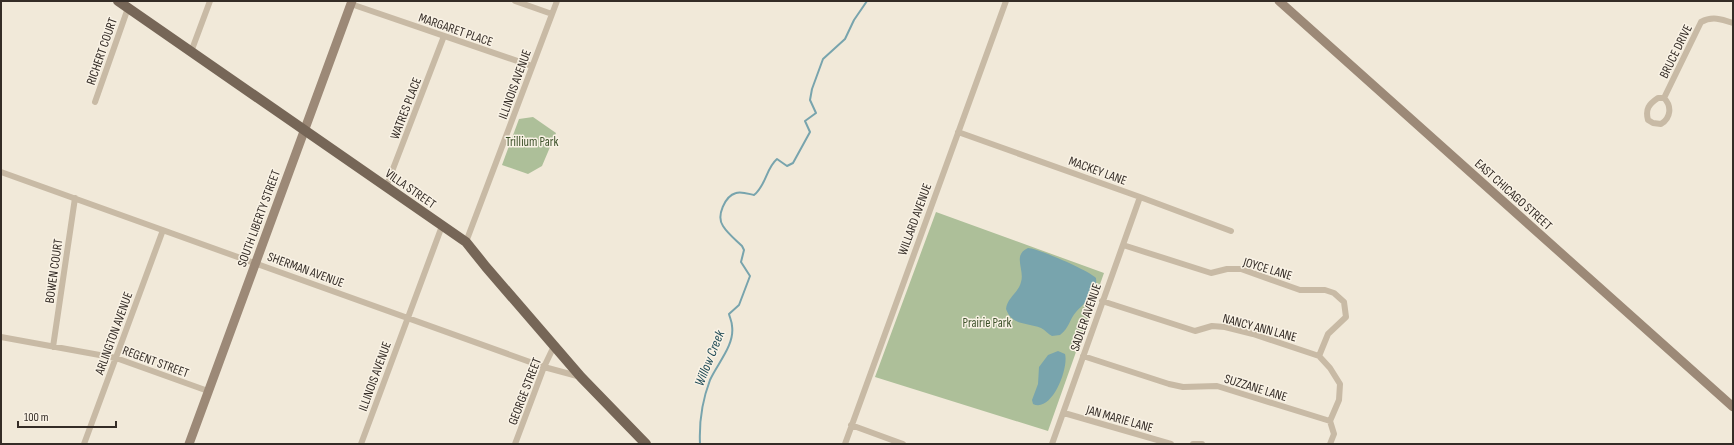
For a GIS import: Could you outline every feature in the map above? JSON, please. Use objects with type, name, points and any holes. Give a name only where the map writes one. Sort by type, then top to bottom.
[{"type":"main road","name":"VILLA STREET","points":[[118,1],[466,242],[581,378],[637,440],[646,444]]},
{"type":"main road","name":"EAST CHICAGO STREET","points":[[1279,1],[1733,407]]},
{"type":"main road","name":"SOUTH LIBERTY STREET","points":[[189,444],[352,2]]},
{"type":"street","points":[[191,52],[210,1]]},
{"type":"street","points":[[515,1],[552,14]]},
{"type":"street","name":"ILLINOIS AVENUE","points":[[466,242],[557,1]]},
{"type":"street","name":"WILLARD AVENUE","points":[[845,444],[1006,1]]},
{"type":"street","name":"MARGARET PLACE","points":[[352,2],[444,36],[532,66]]},
{"type":"street","name":"RICHERT COURT","points":[[95,102],[128,8]]},
{"type":"street","name":"BRUCE DRIVE","points":[[1664,98],[1701,22],[1715,18],[1733,23]]},
{"type":"street","name":"WATRES PLACE","points":[[386,187],[444,36]]},
{"type":"street","name":"BRUCE DRIVE","points":[[1658,98],[1664,98],[1668,102],[1669,114],[1666,121],[1661,124],[1653,123],[1648,120],[1647,109],[1650,103],[1658,98]]},
{"type":"street","name":"MACKEY LANE","points":[[958,132],[1230,231]]},
{"type":"street","name":"SHERMAN AVENUE","points":[[1,172],[544,367],[581,378]]},
{"type":"street","name":"SADLER AVENUE","points":[[1052,444],[1140,197]]},
{"type":"street","name":"BOWEN COURT","points":[[53,347],[75,198]]},
{"type":"street","name":"ILLINOIS AVENUE","points":[[361,444],[442,226]]},
{"type":"street","name":"ARLINGTON AVENUE","points":[[84,444],[163,230]]},
{"type":"street","name":"JOYCE LANE","points":[[1123,244],[1211,273],[1227,269],[1241,269],[1300,290],[1325,290],[1334,293],[1344,302],[1346,318],[1328,334],[1319,356]]},
{"type":"street","name":"NANCY ANN LANE","points":[[1102,301],[1195,330],[1212,326],[1225,327],[1253,334],[1319,356]]},
{"type":"street","name":"REGENT STREET","points":[[1,337],[116,358],[208,391]]},
{"type":"street","name":"GEORGE STREET","points":[[515,444],[544,367],[554,346]]},
{"type":"street","name":"SUZZANE LANE","points":[[1083,356],[1169,384],[1183,387],[1217,386],[1330,421]]},
{"type":"street","points":[[1319,356],[1330,368],[1340,384],[1339,400],[1330,421],[1334,434],[1330,444]]},
{"type":"street","name":"JAN MARIE LANE","points":[[1064,413],[1171,444]]},
{"type":"street","points":[[851,425],[903,444]]},
{"type":"street","points":[[1193,444],[1202,444]]},
{"type":"green space","name":"Trillium Park","points":[[533,117],[556,133],[542,166],[528,174],[502,165],[519,119]]},
{"type":"green space","name":"Prairie Park","points":[[936,212],[1104,273],[1048,431],[875,377]]},
{"type":"water","points":[[1028,248],[1063,260],[1084,270],[1096,278],[1093,293],[1074,314],[1066,329],[1060,335],[1052,336],[1041,328],[1020,323],[1012,318],[1006,309],[1008,302],[1020,286],[1022,277],[1020,259],[1023,251]]},
{"type":"water","points":[[1058,351],[1065,354],[1066,361],[1058,388],[1047,402],[1040,405],[1033,404],[1032,400],[1038,384],[1039,367],[1048,355]]},
{"type":"waterway","name":"Willow Creek","points":[[700,444],[700,428],[707,388],[731,340],[732,324],[729,314],[739,305],[750,276],[741,262],[744,250],[723,226],[721,222],[721,212],[725,202],[732,195],[738,192],[754,195],[761,187],[770,167],[777,159],[787,166],[793,163],[810,132],[805,121],[816,113],[810,100],[812,89],[823,59],[845,39],[854,20],[867,1]]}]
